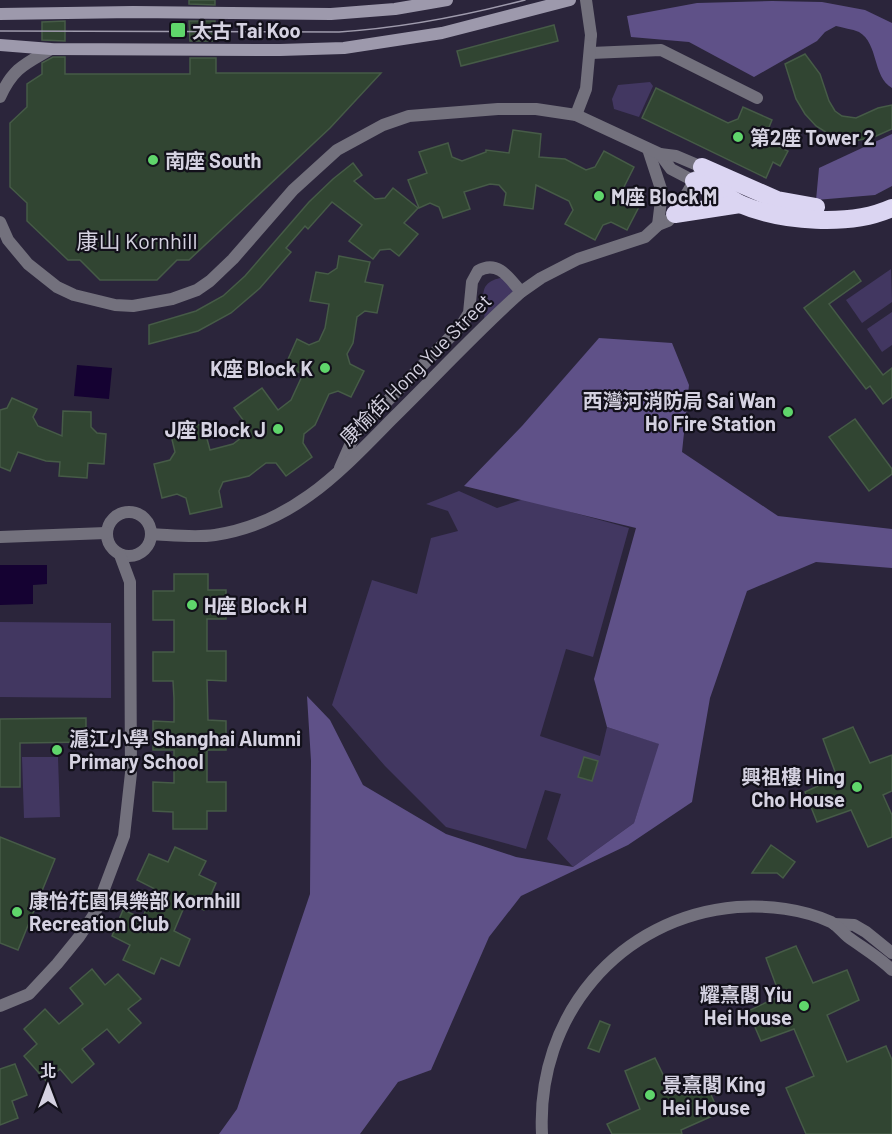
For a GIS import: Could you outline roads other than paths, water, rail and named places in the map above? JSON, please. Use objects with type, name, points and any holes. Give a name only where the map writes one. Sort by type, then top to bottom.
[{"type":"highway","points":[[698,174],[801,206],[850,207],[878,201],[892,195]]},
{"type":"highway","points":[[698,174],[740,204],[774,214],[854,219],[892,208]]},
{"type":"highway","points":[[675,214],[740,204]]},
{"type":"main road","points":[[0,14],[133,12],[331,14],[395,9],[447,0]]},
{"type":"main road","points":[[0,45],[51,49],[344,48],[442,33],[567,1]]},
{"type":"street","points":[[576,116],[586,89],[591,53],[586,0]]},
{"type":"street","points":[[0,98],[7,82],[18,69],[51,49]]},
{"type":"street","points":[[591,53],[661,50],[757,98]]},
{"type":"street","points":[[0,222],[8,240],[28,264],[57,287],[74,295],[115,305],[147,304],[197,290],[210,281],[233,260],[293,190],[337,150],[383,125],[409,116],[498,109],[536,109],[576,116],[654,152],[676,156],[698,174]]},
{"type":"street","points":[[654,152],[662,192],[658,225]]},
{"type":"street","name":"康愉街 Hong Yue Street","points":[[151,534],[202,536],[250,526],[298,504],[337,475],[521,292],[560,267],[594,253],[645,237],[675,214],[698,174]]},
{"type":"street","name":"康愉街 Hong Yue Street","points":[[337,475],[355,434],[465,320],[471,307],[473,278],[478,271],[487,267],[500,270],[521,292]]},
{"type":"street","points":[[0,1006],[29,994],[79,937],[95,913],[124,836],[131,773],[130,582],[120,555],[110,547],[106,533],[108,526],[118,515],[133,512],[146,520],[151,534],[150,541],[141,553],[130,582]]},
{"type":"street","points":[[0,537],[106,533]]},
{"type":"street","points":[[120,555],[134,556],[141,553]]},
{"type":"street","points":[[542,1134],[542,1103],[547,1071],[569,1011],[589,984],[626,949],[667,924],[728,908],[784,909],[834,924],[854,926],[866,932],[892,952]]},
{"type":"street","points":[[834,924],[892,970]]},
{"type":"tram line","points":[[0,31],[339,32],[386,28],[433,20],[525,0]]},
{"type":"place","name":"太古 Tai Koo","points":[[178,30]]},
{"type":"place","name":"第2座 Tower 2","points":[[738,137]]},
{"type":"place","name":"南座 South","points":[[153,160]]},
{"type":"place","name":"M座 Block M","points":[[599,196]]},
{"type":"place","name":"K座 Block K","points":[[325,368]]},
{"type":"place","name":"西灣河消防局 Sai Wan Ho Fire Station","points":[[788,412]]},
{"type":"place","name":"J座 Block J","points":[[278,429]]},
{"type":"place","name":"H座 Block H","points":[[192,605]]},
{"type":"place","name":"滬江小學 Shanghai Alumni Primary School","points":[[57,750]]},
{"type":"place","name":"興祖樓 Hing Cho House","points":[[857,787]]},
{"type":"place","name":"康怡花園俱樂部 Kornhill Recreation Club","points":[[17,912]]},
{"type":"place","name":"耀熹閣 Yiu Hei House","points":[[804,1006]]},
{"type":"place","name":"景熹閣 King Hei House","points":[[650,1095]]},
{"type":"district","name":"康山 Kornhill","points":[[137,240]]}]
